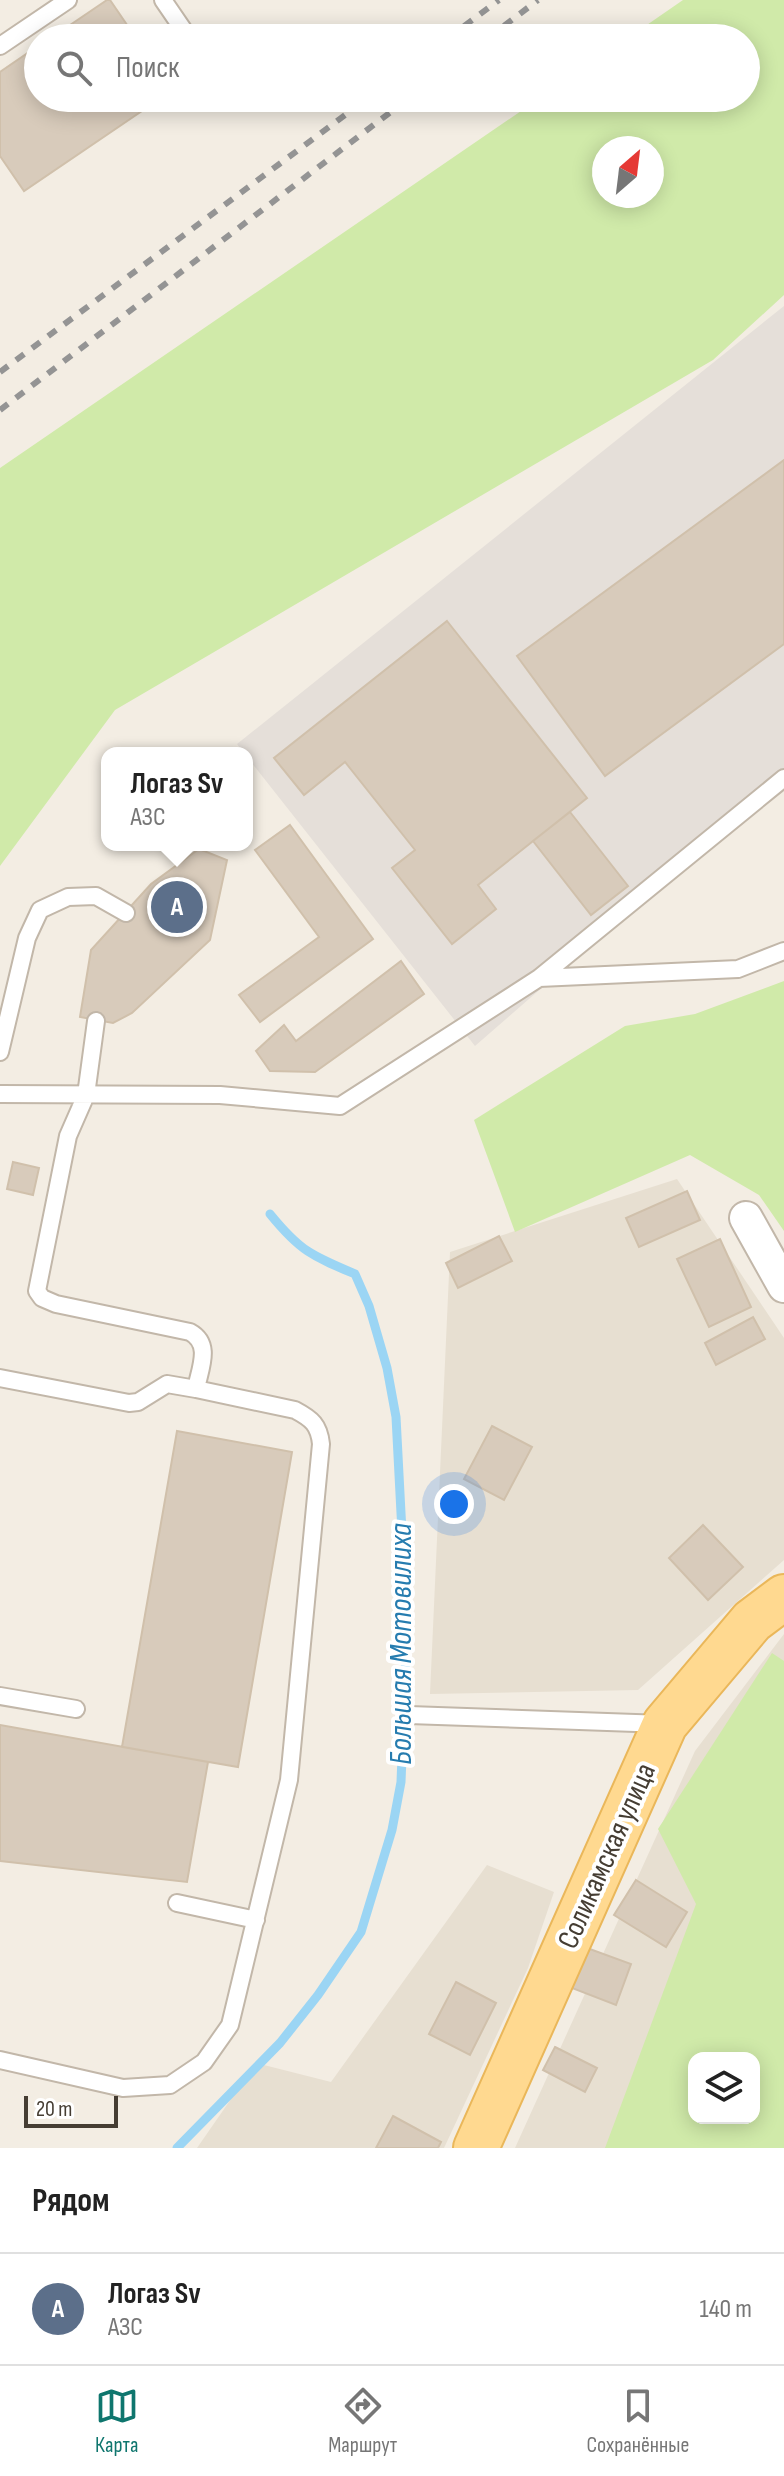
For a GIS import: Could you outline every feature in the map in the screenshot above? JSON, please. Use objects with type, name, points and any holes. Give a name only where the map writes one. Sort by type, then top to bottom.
[{"type":"main road","name":"Соликамская улица","points":[[476,2148],[665,1724],[752,1621],[784,1597]]},
{"type":"street","points":[[746,1218],[784,1286]]},
{"type":"lane","points":[[33,24],[68,0]]},
{"type":"lane","points":[[163,0],[179,24]]},
{"type":"lane","points":[[0,46],[24,30]]},
{"type":"lane","points":[[0,1094],[220,1095],[340,1106],[539,978],[784,778]]},
{"type":"lane","points":[[0,1052],[27,938],[40,910],[68,897],[96,896],[126,913]]},
{"type":"lane","points":[[539,978],[738,969],[784,951]]},
{"type":"lane","points":[[96,1021],[86,1095],[68,1136],[37,1291],[42,1298],[56,1304],[190,1332],[199,1337],[203,1354],[196,1389]]},
{"type":"lane","points":[[0,1378],[129,1403],[138,1402],[167,1384],[196,1389],[295,1410],[309,1417],[319,1428],[321,1444],[289,1780],[230,2025],[204,2062],[170,2085],[123,2088],[0,2060]]},
{"type":"lane","points":[[0,1696],[76,1709]]},
{"type":"lane","points":[[409,1715],[665,1724]]},
{"type":"lane","points":[[177,1903],[256,1920]]},
{"type":"shaded area","points":[[784,306],[784,777],[475,1046],[253,765],[253,747],[239,747],[237,744]]},
{"type":"shaded area","points":[[677,1179],[784,1338],[784,1560],[638,1690],[430,1694],[450,1252]]},
{"type":"shaded area","points":[[784,1634],[784,1765],[609,2148],[515,2148],[695,1751]]},
{"type":"shaded area","points":[[487,1865],[554,1892],[528,1968],[444,2148],[197,2148],[256,2063],[331,2082]]},
{"type":"green space","points":[[683,0],[784,0],[784,295],[713,360],[115,710],[0,866],[0,468],[520,112],[760,112],[760,24],[648,24]]},
{"type":"green space","points":[[784,981],[784,1231],[759,1195],[690,1155],[515,1232],[474,1120],[625,1026],[695,1014]]},
{"type":"green space","points":[[772,1653],[784,1661],[784,2148],[605,2148],[696,1904],[658,1829]]},
{"type":"building","points":[[110,0],[126,24],[72,24]]},
{"type":"building","points":[[24,56],[24,112],[140,112],[24,191],[0,156],[0,72]]},
{"type":"building","points":[[784,460],[784,644],[605,776],[517,656]]},
{"type":"building","points":[[447,621],[587,798],[478,885],[496,909],[452,944],[392,868],[415,850],[345,762],[304,795],[274,758]]},
{"type":"building","points":[[570,812],[628,886],[591,915],[533,841]]},
{"type":"building","points":[[290,825],[373,939],[260,1022],[239,995],[319,937],[255,850]]},
{"type":"building","points":[[196,851],[227,860],[210,940],[132,1013],[113,1023],[80,1017],[91,950],[151,884]]},
{"type":"building","points":[[401,961],[424,994],[315,1072],[270,1071],[256,1051],[284,1025],[296,1041]]},
{"type":"building","points":[[13,1162],[39,1168],[33,1195],[7,1189]]},
{"type":"building","points":[[687,1191],[700,1220],[639,1247],[626,1218]]},
{"type":"building","points":[[499,1236],[512,1261],[458,1288],[446,1263]]},
{"type":"building","points":[[720,1239],[751,1307],[709,1327],[677,1259]]},
{"type":"building","points":[[753,1317],[765,1339],[716,1365],[705,1343]]},
{"type":"building","points":[[492,1426],[532,1447],[504,1500],[464,1479]]},
{"type":"building","points":[[177,1431],[292,1452],[238,1767],[122,1747]]},
{"type":"building","points":[[703,1525],[743,1567],[708,1600],[669,1558]]},
{"type":"building","points":[[0,1725],[208,1762],[187,1882],[0,1861]]},
{"type":"building","points":[[636,1880],[687,1912],[666,1947],[614,1915]]},
{"type":"building","points":[[587,1948],[631,1964],[616,2005],[572,1988]]},
{"type":"building","points":[[456,1982],[496,2003],[470,2055],[429,2034]]},
{"type":"building","points":[[555,2047],[597,2068],[585,2092],[543,2070]]},
{"type":"building","points":[[393,2116],[441,2142],[438,2148],[376,2148]]},
{"type":"waterway","name":"Большая Мотовилиха","points":[[177,2148],[280,2043],[318,1995],[361,1932],[392,1830],[401,1782],[407,1628],[396,1417],[387,1368],[369,1306],[355,1274],[308,1251],[270,1214]]},
{"type":"railway","points":[[467,24],[499,0]]},
{"type":"railway","points":[[506,24],[538,0]]},
{"type":"railway","points":[[0,372],[349,112]]},
{"type":"railway","points":[[0,410],[391,112]]},
{"type":"place","name":"Логаз Sv","points":[[177,907]]}]
